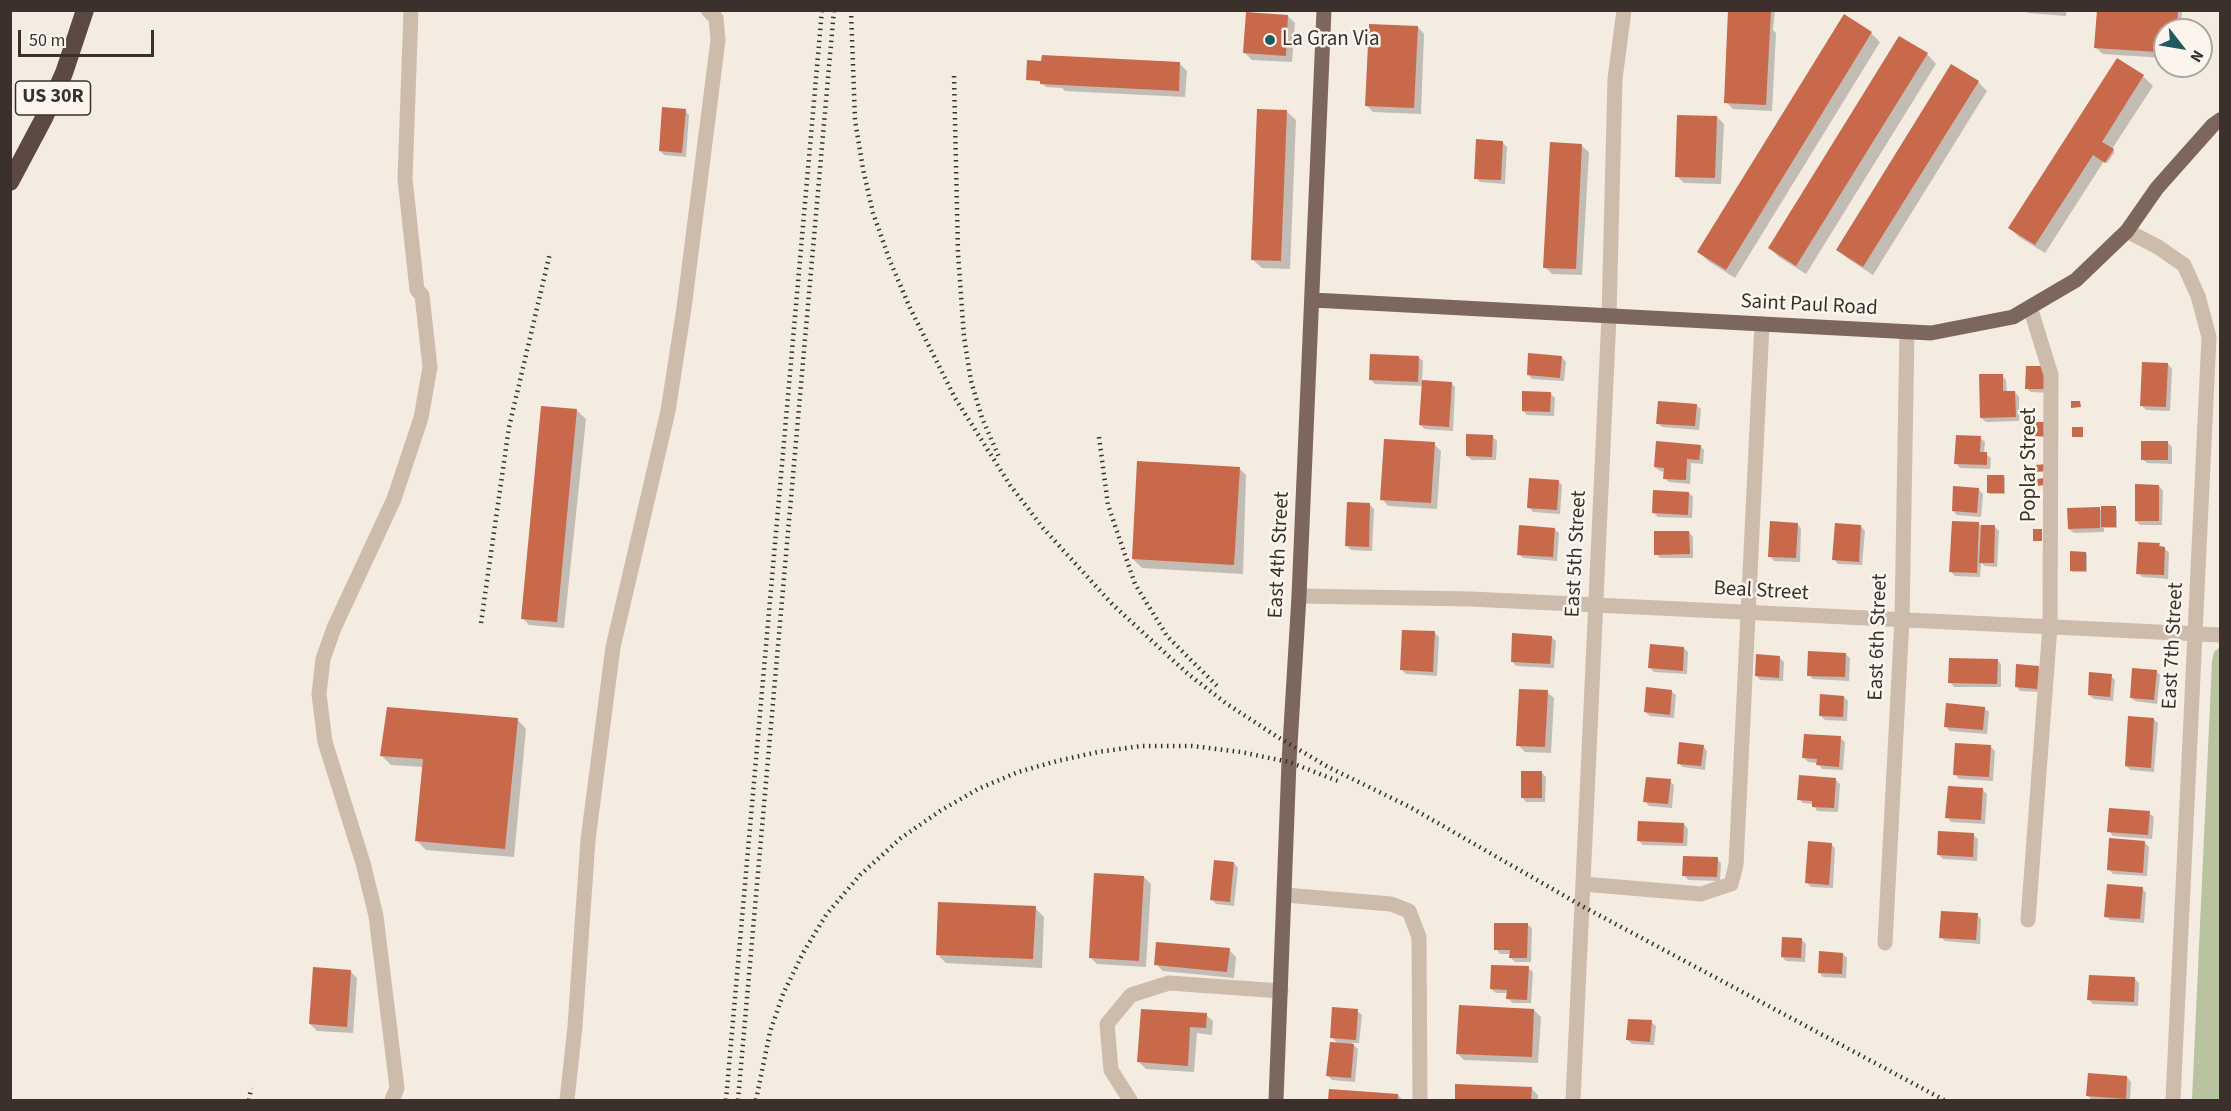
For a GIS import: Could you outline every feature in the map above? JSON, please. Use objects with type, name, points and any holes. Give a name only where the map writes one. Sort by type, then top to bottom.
[{"type":"highway","name":"US 30R","points":[[10,182],[44,118],[64,73],[85,10]]},
{"type":"main road","name":"East 4th Street","points":[[1276,1101],[1289,762],[1313,300],[1324,10]]},
{"type":"main road","name":"Saint Paul Road","points":[[1313,300],[1931,333],[2013,317],[2076,280],[2127,231],[2157,188],[2220,120]]},
{"type":"street","points":[[392,1101],[397,1088],[376,916],[363,863],[325,742],[319,694],[323,659],[334,628],[398,489],[421,418],[430,367],[422,295],[417,290],[405,179],[411,10]]},
{"type":"street","points":[[567,1101],[575,1026],[588,840],[613,647],[668,411],[688,273],[718,40],[716,18],[708,10]]},
{"type":"street","name":"East 5th Street","points":[[1573,1101],[1609,316],[1615,79],[1624,10]]},
{"type":"street","name":"East 7th Street","points":[[2127,231],[2158,247],[2184,265],[2215,338],[2195,633],[2173,1101]]},
{"type":"street","name":"Poplar Street","points":[[2028,920],[2050,627],[2051,375],[2030,307]]},
{"type":"street","points":[[1583,884],[1701,894],[1731,884],[1736,865],[1762,324]]},
{"type":"street","name":"East 6th Street","points":[[1885,943],[1902,620],[1907,332]]},
{"type":"street","name":"Beal Street","points":[[1299,596],[1471,599],[2220,635]]},
{"type":"street","points":[[1285,895],[1391,904],[1409,911],[1419,936],[1420,1101]]},
{"type":"street","points":[[1130,1101],[1112,1070],[1107,1024],[1131,995],[1169,983],[1281,991]]},
{"type":"green space","points":[[2220,647],[2220,1100],[2192,1100],[2212,661],[2214,652]]},
{"type":"building","points":[[1728,10],[1771,10],[1766,105],[1724,103]]},
{"type":"building","points":[[2097,10],[2178,10],[2178,18],[2153,18],[2153,52],[2094,48]]},
{"type":"building","points":[[1246,12],[1288,15],[1286,56],[1243,53]]},
{"type":"building","points":[[1844,14],[1872,32],[1726,270],[1697,252]]},
{"type":"building","points":[[1369,24],[1418,26],[1414,108],[1365,106]]},
{"type":"building","points":[[1899,36],[1928,53],[1796,266],[1768,248]]},
{"type":"building","points":[[1042,55],[1180,62],[1179,91],[1040,84],[1040,81],[1026,80],[1027,60],[1041,61]]},
{"type":"building","points":[[2117,58],[2144,75],[2102,142],[2114,149],[2105,163],[2093,155],[2035,245],[2008,228]]},
{"type":"building","points":[[1951,64],[1979,81],[1863,267],[1836,250]]},
{"type":"building","points":[[662,107],[686,109],[682,153],[659,151]]},
{"type":"building","points":[[1257,109],[1287,110],[1281,261],[1251,260]]},
{"type":"building","points":[[1677,115],[1717,116],[1715,178],[1675,177]]},
{"type":"building","points":[[1476,139],[1503,141],[1501,180],[1474,179]]},
{"type":"building","points":[[1550,142],[1582,144],[1576,269],[1543,268]]},
{"type":"building","points":[[1528,353],[1562,356],[1560,378],[1527,375]]},
{"type":"building","points":[[1370,354],[1419,356],[1418,382],[1369,380]]},
{"type":"building","points":[[2142,362],[2168,363],[2166,407],[2140,406]]},
{"type":"building","points":[[2026,366],[2047,366],[2046,389],[2025,389]]},
{"type":"building","points":[[1979,374],[2003,374],[2003,391],[2015,391],[2016,417],[1980,418]]},
{"type":"building","points":[[1422,380],[1452,382],[1449,427],[1419,425]]},
{"type":"building","points":[[1522,391],[1551,392],[1550,412],[1522,411]]},
{"type":"building","points":[[1658,401],[1697,404],[1695,426],[1656,424]]},
{"type":"building","points":[[2071,401],[2080,401],[2081,407],[2071,408]]},
{"type":"building","points":[[541,406],[577,409],[557,622],[521,619]]},
{"type":"building","points":[[2036,422],[2048,422],[2047,437],[2035,436]]},
{"type":"building","points":[[2072,427],[2083,427],[2083,437],[2072,437]]},
{"type":"building","points":[[1466,434],[1493,435],[1492,457],[1466,456]]},
{"type":"building","points":[[1956,435],[1981,436],[1980,452],[1987,452],[1987,465],[1954,464]]},
{"type":"building","points":[[1384,439],[1435,442],[1431,503],[1380,500]]},
{"type":"building","points":[[1656,441],[1701,445],[1699,460],[1687,459],[1686,480],[1663,479],[1664,468],[1654,467]]},
{"type":"building","points":[[2141,441],[2168,441],[2168,460],[2141,460]]},
{"type":"building","points":[[1137,461],[1240,467],[1234,565],[1132,559]]},
{"type":"building","points":[[2047,464],[2047,471],[2036,472],[2036,465]]},
{"type":"building","points":[[1987,475],[2004,475],[2004,493],[1987,493]]},
{"type":"building","points":[[1529,478],[1559,480],[1557,510],[1527,508]]},
{"type":"building","points":[[2044,478],[2044,485],[2038,486],[2037,479]]},
{"type":"building","points":[[2135,484],[2159,485],[2159,521],[2135,521]]},
{"type":"building","points":[[1953,486],[1979,488],[1977,513],[1952,511]]},
{"type":"building","points":[[1653,490],[1689,492],[1688,515],[1652,513]]},
{"type":"building","points":[[1347,502],[1370,503],[1369,547],[1345,546]]},
{"type":"building","points":[[2101,506],[2116,506],[2116,527],[2101,527]]},
{"type":"building","points":[[2100,507],[2100,528],[2068,529],[2067,508]]},
{"type":"building","points":[[1770,521],[1798,523],[1796,558],[1768,557]]},
{"type":"building","points":[[1952,521],[1979,522],[1977,573],[1949,572]]},
{"type":"building","points":[[1835,523],[1861,525],[1859,562],[1832,560]]},
{"type":"building","points":[[1519,525],[1555,528],[1553,557],[1517,555]]},
{"type":"building","points":[[1981,525],[1995,525],[1994,563],[1979,563]]},
{"type":"building","points":[[2033,529],[2042,529],[2042,541],[2033,541]]},
{"type":"building","points":[[1654,531],[1689,531],[1690,554],[1654,555]]},
{"type":"building","points":[[2138,542],[2160,543],[2159,546],[2165,547],[2164,575],[2136,574]]},
{"type":"building","points":[[2070,551],[2086,552],[2086,571],[2070,571]]},
{"type":"building","points":[[1402,630],[1435,631],[1433,672],[1400,670]]},
{"type":"building","points":[[1512,633],[1552,636],[1550,664],[1511,662]]},
{"type":"building","points":[[1650,644],[1684,647],[1683,671],[1648,668]]},
{"type":"building","points":[[1808,651],[1846,653],[1845,677],[1807,676]]},
{"type":"building","points":[[1756,654],[1780,656],[1779,678],[1755,676]]},
{"type":"building","points":[[1949,658],[1998,659],[1997,684],[1948,683]]},
{"type":"building","points":[[2016,664],[2039,666],[2037,689],[2015,687]]},
{"type":"building","points":[[2132,668],[2157,670],[2154,700],[2130,698]]},
{"type":"building","points":[[2089,672],[2112,674],[2110,697],[2088,695]]},
{"type":"building","points":[[1646,687],[1672,690],[1670,715],[1644,712]]},
{"type":"building","points":[[1519,689],[1548,690],[1545,747],[1516,746]]},
{"type":"building","points":[[1820,694],[1844,696],[1843,717],[1819,716]]},
{"type":"building","points":[[1946,703],[1985,707],[1983,730],[1944,727]]},
{"type":"building","points":[[387,707],[518,718],[505,849],[415,841],[423,759],[380,756]]},
{"type":"building","points":[[2128,716],[2154,718],[2151,768],[2125,766]]},
{"type":"building","points":[[1804,734],[1841,736],[1839,767],[1816,765],[1817,759],[1802,758]]},
{"type":"building","points":[[1679,742],[1704,745],[1701,766],[1677,764]]},
{"type":"building","points":[[1955,743],[1991,745],[1989,777],[1953,775]]},
{"type":"building","points":[[1521,771],[1542,771],[1542,798],[1521,798]]},
{"type":"building","points":[[1799,775],[1836,778],[1834,808],[1812,807],[1812,801],[1797,800]]},
{"type":"building","points":[[1646,777],[1671,779],[1668,804],[1643,802]]},
{"type":"building","points":[[1948,786],[1983,788],[1981,820],[1945,818]]},
{"type":"building","points":[[2109,808],[2150,811],[2148,835],[2107,832]]},
{"type":"building","points":[[1638,821],[1684,823],[1683,843],[1637,841]]},
{"type":"building","points":[[1938,831],[1974,833],[1973,857],[1937,855]]},
{"type":"building","points":[[2109,838],[2145,841],[2143,873],[2107,870]]},
{"type":"building","points":[[1808,841],[1832,843],[1829,885],[1805,883]]},
{"type":"building","points":[[1683,856],[1718,857],[1717,877],[1682,876]]},
{"type":"building","points":[[1214,860],[1234,862],[1230,902],[1210,900]]},
{"type":"building","points":[[1094,873],[1144,876],[1139,961],[1089,958]]},
{"type":"building","points":[[2107,884],[2143,887],[2140,919],[2104,917]]},
{"type":"building","points":[[938,902],[1036,906],[1033,959],[936,955]]},
{"type":"building","points":[[1941,911],[1978,913],[1976,940],[1939,938]]},
{"type":"building","points":[[1494,923],[1528,923],[1527,958],[1509,958],[1510,950],[1494,950]]},
{"type":"building","points":[[1782,937],[1802,938],[1801,958],[1781,957]]},
{"type":"building","points":[[1156,942],[1230,948],[1227,972],[1154,965]]},
{"type":"building","points":[[1819,951],[1843,953],[1842,974],[1818,973]]},
{"type":"building","points":[[1491,965],[1529,966],[1527,1000],[1506,999],[1507,990],[1490,989]]},
{"type":"building","points":[[313,967],[351,970],[347,1027],[309,1024]]},
{"type":"building","points":[[2089,975],[2135,977],[2134,1002],[2087,1000]]},
{"type":"building","points":[[1459,1005],[1534,1009],[1532,1057],[1456,1054]]},
{"type":"building","points":[[1332,1007],[1358,1009],[1356,1040],[1330,1038]]},
{"type":"building","points":[[1141,1009],[1207,1013],[1206,1028],[1190,1027],[1188,1066],[1137,1062]]},
{"type":"building","points":[[1628,1019],[1652,1020],[1650,1042],[1626,1040]]},
{"type":"building","points":[[1330,1042],[1354,1044],[1351,1078],[1326,1076]]},
{"type":"building","points":[[2088,1073],[2127,1076],[2126,1099],[2086,1096]]},
{"type":"building","points":[[1455,1084],[1532,1087],[1531,1100],[1455,1100]]},
{"type":"building","points":[[1329,1089],[1398,1094],[1398,1100],[1328,1100]]},
{"type":"railway","points":[[726,1100],[822,10]]},
{"type":"railway","points":[[738,1100],[834,10]]},
{"type":"railway","points":[[851,10],[855,120],[863,169],[873,213],[910,308],[955,398],[1010,485],[1043,528],[1113,605],[1188,674],[1227,704],[1328,767],[1410,807],[1582,906],[1944,1100]]},
{"type":"railway","points":[[954,76],[958,253],[964,337],[971,381],[982,418],[999,457]]},
{"type":"railway","points":[[481,623],[509,427],[550,253]]},
{"type":"railway","points":[[1099,437],[1108,505],[1135,584],[1167,636],[1218,687]]},
{"type":"railway","points":[[756,1100],[770,1032],[783,994],[803,953],[826,915],[860,875],[901,838],[940,811],[978,789],[1018,772],[1057,761],[1141,746],[1192,746],[1241,752],[1289,762],[1338,781]]},
{"type":"railway","points":[[249,1100],[251,1088]]},
{"type":"place","name":"La Gran Via","points":[[1270,40]]}]
